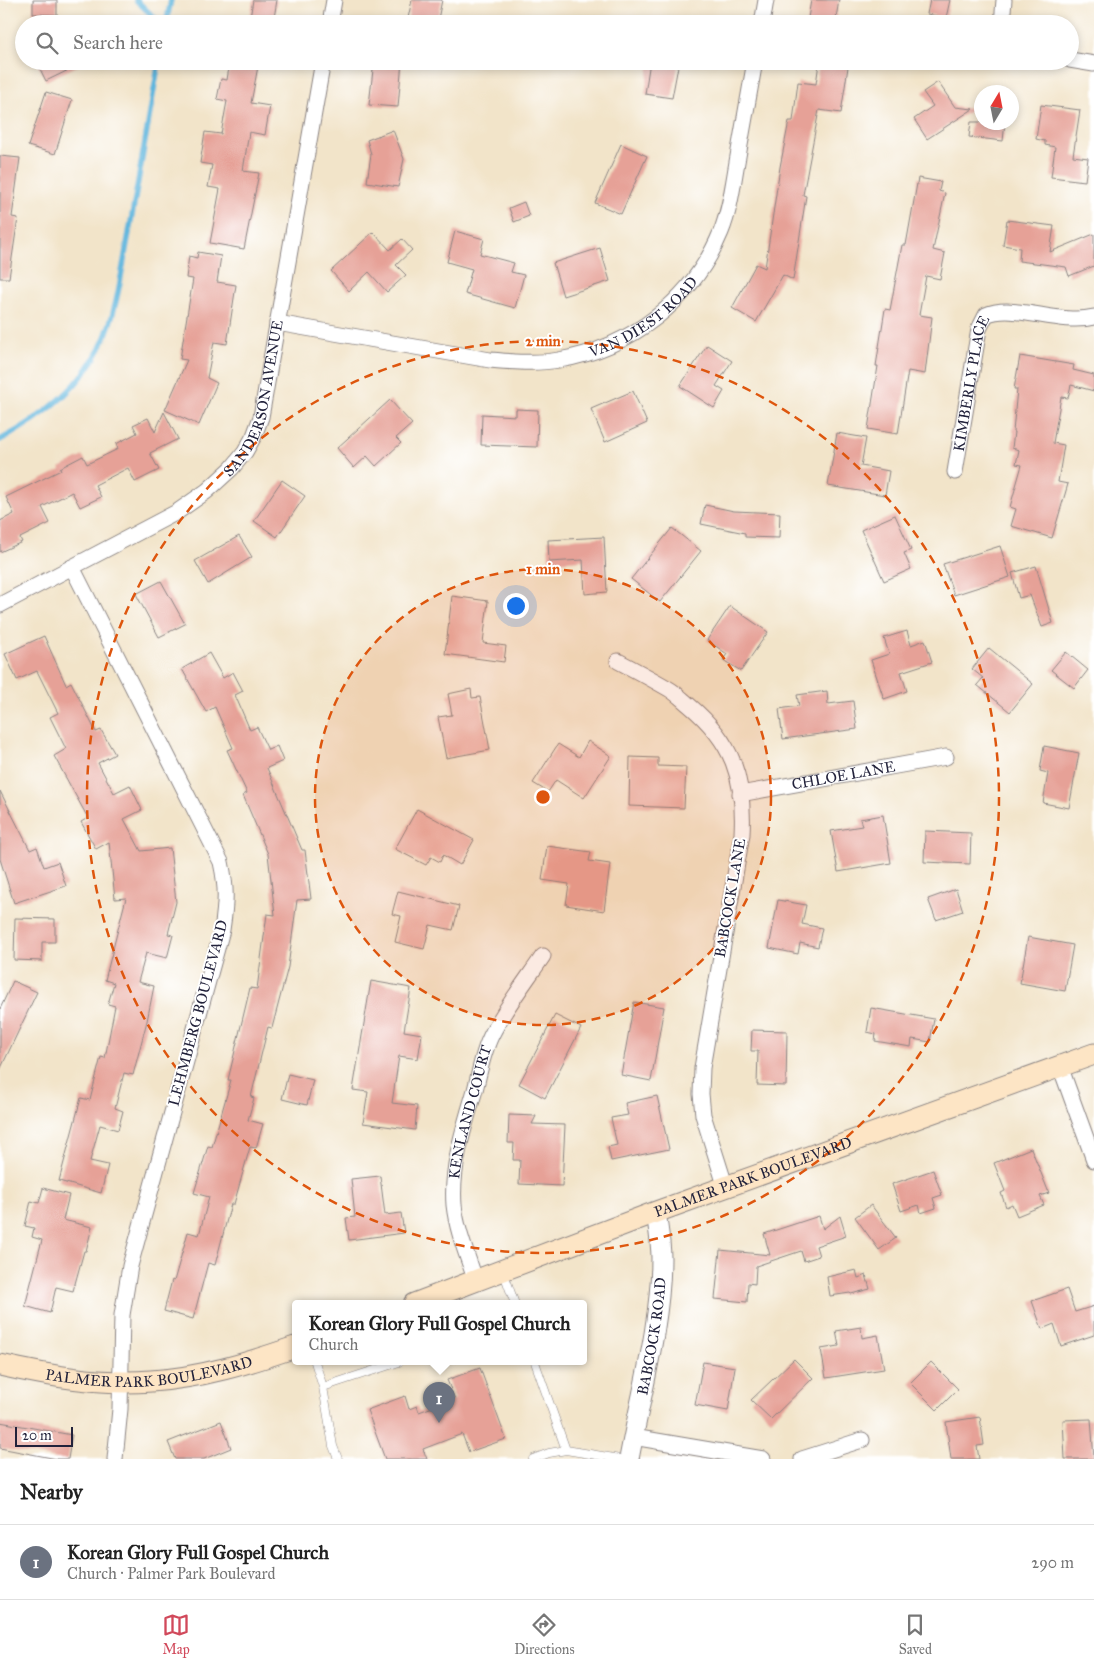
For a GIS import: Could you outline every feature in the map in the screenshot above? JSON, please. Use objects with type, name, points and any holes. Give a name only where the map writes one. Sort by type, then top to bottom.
[{"type":"main road","name":"PALMER PARK BOULEVARD","points":[[425,1300],[656,1212],[1094,1054]]},
{"type":"main road","name":"PALMER PARK BOULEVARD","points":[[0,1365],[63,1376],[120,1382],[152,1381],[212,1372],[292,1348]]},
{"type":"street","points":[[332,15],[334,0]]},
{"type":"street","points":[[764,15],[766,0]]},
{"type":"street","points":[[1003,15],[1004,0]]},
{"type":"street","points":[[1079,62],[1094,64]]},
{"type":"street","name":"SANDERSON AVENUE","points":[[0,605],[177,512],[207,491],[232,468],[245,452],[254,436],[261,416],[321,70]]},
{"type":"street","name":"VAN DIEST ROAD","points":[[277,323],[490,360],[526,363],[559,360],[585,354],[623,339],[650,324],[673,304],[708,258],[721,232],[730,204],[753,70]]},
{"type":"street","name":"KIMBERLY PLACE","points":[[955,472],[979,329],[986,315],[995,311],[1008,311],[1058,319],[1082,320],[1094,317]]},
{"type":"street","name":"LEHMBERG BOULEVARD","points":[[72,567],[221,862],[226,884],[226,908],[222,930],[130,1266],[122,1315],[120,1409],[116,1459]]},
{"type":"street","name":"BABCOCK LANE","points":[[618,661],[670,689],[702,716],[716,730],[730,753],[737,771],[743,814],[742,834],[702,1068],[701,1094],[703,1115],[726,1188]]},
{"type":"street","name":"CHLOE LANE","points":[[740,794],[946,757]]},
{"type":"street","name":"KENLAND COURT","points":[[476,1282],[458,1229],[454,1206],[456,1160],[484,1053],[492,1034],[512,1000],[543,956]]},
{"type":"street","points":[[1060,1066],[1094,1160]]},
{"type":"street","name":"BABCOCK ROAD","points":[[629,1459],[661,1282],[662,1256],[656,1212]]},
{"type":"street","points":[[633,1437],[763,1459]]},
{"type":"street","points":[[802,1459],[862,1440]]},
{"type":"lane","points":[[504,1271],[514,1300]]},
{"type":"lane","points":[[316,1365],[323,1388],[333,1446],[338,1459]]},
{"type":"lane","points":[[323,1388],[390,1365]]},
{"type":"lane","points":[[536,1365],[566,1450]]},
{"type":"lane","points":[[534,1459],[548,1453],[566,1450],[620,1459]]},
{"type":"building","points":[[33,0],[57,0],[57,15],[33,14]]},
{"type":"building","points":[[253,0],[277,0],[274,15],[250,15]]},
{"type":"building","points":[[412,0],[442,0],[439,15],[409,15]]},
{"type":"building","points":[[811,0],[839,0],[836,15],[808,15]]},
{"type":"building","points":[[930,0],[950,0],[947,15],[927,14]]},
{"type":"building","points":[[40,70],[69,70],[46,81]]},
{"type":"building","points":[[229,70],[257,70],[251,103],[270,106],[265,135],[249,132],[243,171],[259,173],[244,249],[210,243],[220,189],[208,187],[212,165],[200,163],[205,132],[221,134],[227,101],[217,99],[221,79],[227,80]]},
{"type":"building","points":[[373,70],[401,70],[398,107],[369,105]]},
{"type":"building","points":[[649,70],[677,70],[672,98],[645,94]]},
{"type":"building","points":[[818,70],[848,70],[841,113],[819,110],[803,195],[806,196],[793,280],[783,275],[756,322],[732,308],[756,264],[765,268],[780,167],[789,121],[793,121],[798,82],[816,84]]},
{"type":"building","points":[[938,82],[955,107],[973,109],[927,139],[914,119],[933,106],[923,92]]},
{"type":"building","points":[[46,92],[72,100],[55,154],[28,146]]},
{"type":"building","points":[[1041,105],[1080,110],[1073,156],[1088,158],[1085,181],[1051,177],[1055,147],[1045,145],[1045,141],[1036,139]]},
{"type":"building","points":[[971,122],[974,122],[974,130],[1004,130],[1003,141],[969,137]]},
{"type":"building","points":[[393,130],[404,159],[398,187],[367,182],[371,154],[367,140]]},
{"type":"building","points":[[621,144],[647,156],[621,214],[595,203]]},
{"type":"building","points":[[0,156],[20,158],[12,217],[18,218],[9,278],[0,278]]},
{"type":"building","points":[[918,178],[941,182],[939,191],[945,193],[933,250],[945,253],[940,279],[926,276],[919,315],[932,317],[925,374],[908,371],[898,434],[868,429],[885,309],[890,310],[902,245],[906,245]]},
{"type":"building","points":[[524,202],[529,216],[514,222],[509,208]]},
{"type":"building","points":[[1007,220],[1054,226],[1050,252],[1094,234],[1094,266],[1069,276],[1066,267],[1019,261],[1020,248],[1003,245]]},
{"type":"building","points":[[455,231],[484,239],[480,254],[514,263],[511,272],[524,275],[515,308],[465,294],[472,269],[447,262]]},
{"type":"building","points":[[373,232],[390,250],[402,239],[412,250],[396,265],[406,275],[387,292],[369,272],[349,291],[331,271]]},
{"type":"building","points":[[600,248],[610,281],[563,296],[553,263]]},
{"type":"building","points":[[198,252],[221,256],[217,282],[236,285],[227,344],[214,342],[207,378],[217,383],[199,425],[165,410],[187,360],[180,359],[193,279],[186,278],[189,256],[197,258]]},
{"type":"building","points":[[707,345],[732,361],[716,386],[724,391],[714,408],[680,386]]},
{"type":"building","points":[[1020,356],[1074,365],[1073,370],[1094,375],[1094,391],[1071,385],[1068,398],[1061,397],[1053,443],[1064,445],[1058,482],[1068,484],[1052,538],[1011,526],[1016,509],[1010,507],[1022,465],[1016,464],[1019,450],[1012,448],[1017,389],[1014,389]]},
{"type":"building","points":[[633,391],[647,423],[605,442],[591,409]]},
{"type":"building","points":[[390,400],[412,424],[396,438],[401,443],[376,466],[367,456],[354,468],[337,448]]},
{"type":"building","points":[[516,409],[538,410],[537,447],[481,445],[482,414],[516,416]]},
{"type":"building","points":[[164,412],[178,439],[150,453],[159,470],[135,482],[128,468],[95,485],[101,497],[80,507],[72,492],[42,507],[50,523],[20,538],[22,542],[0,552],[0,521],[14,514],[6,497],[61,470],[60,468],[83,456],[87,464],[118,449],[116,444],[137,433],[133,425],[148,418],[155,432]]},
{"type":"building","points":[[837,433],[866,438],[861,466],[889,471],[885,495],[828,486]]},
{"type":"building","points":[[282,480],[305,496],[277,537],[254,521]]},
{"type":"building","points":[[705,505],[734,511],[780,513],[779,538],[745,537],[745,533],[701,524]]},
{"type":"building","points":[[895,515],[911,550],[904,553],[911,569],[884,581],[861,530]]},
{"type":"building","points":[[672,528],[701,551],[660,602],[631,579]]},
{"type":"building","points":[[239,536],[252,557],[208,584],[195,561]]},
{"type":"building","points":[[604,537],[607,592],[585,594],[583,560],[549,562],[548,540]]},
{"type":"building","points":[[1000,546],[1010,577],[954,595],[943,564]]},
{"type":"building","points":[[1036,566],[1053,623],[1042,627],[1030,595],[1019,598],[1012,573]]},
{"type":"building","points":[[161,581],[185,624],[159,637],[136,594]]},
{"type":"building","points":[[452,596],[488,601],[483,643],[506,646],[504,662],[445,654]]},
{"type":"building","points":[[730,606],[768,632],[741,671],[723,660],[727,654],[707,640]]},
{"type":"building","points":[[907,631],[911,645],[925,640],[932,662],[901,672],[907,691],[884,699],[871,660],[889,654],[884,638]]},
{"type":"building","points":[[44,636],[66,685],[71,682],[96,732],[101,730],[115,754],[98,763],[114,793],[130,785],[142,810],[124,819],[141,851],[170,848],[176,902],[168,934],[173,935],[167,958],[146,953],[138,982],[154,986],[133,1075],[124,1073],[115,1108],[123,1111],[118,1130],[100,1125],[90,1161],[108,1165],[101,1193],[59,1181],[81,1098],[90,1100],[101,1057],[105,1058],[115,1006],[108,1004],[114,983],[105,980],[126,898],[115,899],[109,842],[96,849],[81,822],[88,818],[54,756],[66,749],[50,717],[58,713],[37,671],[17,680],[5,654]]},
{"type":"building","points":[[989,648],[1033,684],[1010,712],[977,685],[983,678],[972,669]]},
{"type":"building","points":[[1066,652],[1088,670],[1074,688],[1051,670]]},
{"type":"building","points":[[209,653],[223,678],[233,672],[243,691],[235,695],[250,730],[257,727],[268,750],[277,746],[283,761],[267,768],[302,850],[305,850],[311,899],[297,900],[288,967],[272,1028],[268,1027],[251,1097],[254,1098],[248,1120],[263,1124],[256,1148],[250,1147],[234,1204],[231,1204],[215,1265],[208,1263],[193,1319],[164,1311],[188,1232],[199,1235],[209,1197],[194,1193],[208,1146],[212,1147],[231,1080],[228,1080],[250,988],[257,989],[267,914],[275,915],[268,854],[243,795],[247,793],[227,750],[233,748],[215,707],[206,712],[182,669]]},
{"type":"building","points":[[471,689],[472,698],[480,697],[490,750],[446,758],[438,717],[452,715],[448,694]]},
{"type":"building","points":[[827,691],[828,704],[853,701],[857,729],[783,739],[779,709],[799,706],[797,695]]},
{"type":"building","points":[[588,741],[611,756],[584,798],[556,780],[548,792],[533,783],[558,744],[579,757]]},
{"type":"building","points":[[1044,746],[1079,753],[1069,808],[1043,803],[1048,773],[1040,771]]},
{"type":"building","points":[[630,757],[658,758],[658,766],[686,767],[684,808],[629,806]]},
{"type":"building","points":[[0,791],[30,850],[37,847],[44,867],[58,862],[66,886],[14,903],[0,859]]},
{"type":"building","points":[[417,809],[474,840],[460,865],[443,855],[440,862],[431,857],[426,865],[395,849]]},
{"type":"building","points":[[883,815],[891,863],[838,872],[831,831],[862,826],[860,819]]},
{"type":"building","points":[[925,831],[971,833],[970,864],[924,862]]},
{"type":"building","points":[[547,846],[591,852],[589,861],[610,864],[604,911],[566,905],[569,884],[542,880]]},
{"type":"building","points":[[956,889],[963,911],[936,920],[928,899]]},
{"type":"building","points":[[398,891],[459,906],[453,930],[430,925],[424,949],[395,942],[401,916],[392,914]]},
{"type":"building","points":[[778,900],[806,905],[802,924],[822,928],[818,947],[800,943],[798,954],[769,948]]},
{"type":"building","points":[[15,918],[55,919],[55,942],[42,942],[42,961],[14,960]]},
{"type":"building","points":[[1028,937],[1073,945],[1065,991],[1020,983]]},
{"type":"building","points":[[13,981],[37,992],[0,1070],[0,1009]]},
{"type":"building","points":[[371,981],[411,988],[404,1031],[422,1034],[418,1059],[399,1056],[392,1103],[417,1106],[415,1130],[363,1123],[368,1092],[353,1090]]},
{"type":"building","points":[[634,1002],[664,1007],[651,1081],[621,1075]]},
{"type":"building","points":[[871,1008],[934,1019],[930,1042],[912,1039],[911,1047],[875,1041],[876,1034],[867,1032]]},
{"type":"building","points":[[555,1015],[581,1028],[545,1098],[519,1084]]},
{"type":"building","points":[[752,1030],[787,1031],[786,1086],[757,1085],[758,1051],[751,1051]]},
{"type":"building","points":[[288,1074],[313,1080],[307,1105],[282,1099]]},
{"type":"building","points":[[657,1096],[669,1149],[611,1161],[608,1147],[617,1145],[611,1118],[628,1115],[625,1103]]},
{"type":"building","points":[[509,1115],[536,1116],[532,1124],[565,1125],[562,1186],[519,1184],[520,1160],[513,1160],[514,1143],[508,1143]]},
{"type":"building","points":[[1031,1148],[1049,1193],[1040,1196],[1044,1205],[1017,1216],[1012,1204],[1006,1207],[1001,1193],[1005,1191],[994,1163]]},
{"type":"building","points":[[933,1170],[942,1195],[933,1198],[936,1208],[921,1213],[919,1205],[901,1211],[892,1184]]},
{"type":"building","points":[[380,1176],[385,1215],[401,1213],[404,1233],[349,1240],[346,1218],[355,1217],[351,1179]]},
{"type":"building","points":[[43,1188],[69,1195],[63,1220],[92,1227],[73,1291],[56,1287],[50,1313],[25,1306],[42,1240],[32,1237],[34,1228],[25,1226],[31,1201],[39,1203]]},
{"type":"building","points":[[871,1205],[896,1238],[879,1250],[855,1217]]},
{"type":"building","points":[[819,1216],[823,1229],[840,1216],[846,1236],[816,1246],[819,1256],[804,1261],[801,1251],[756,1266],[755,1284],[748,1283],[747,1302],[715,1299],[720,1250],[770,1255],[764,1234]]},
{"type":"building","points":[[856,1270],[858,1278],[866,1275],[870,1289],[851,1294],[830,1296],[827,1277]]},
{"type":"building","points":[[1067,1289],[1075,1312],[1094,1306],[1094,1335],[1061,1346],[1054,1324],[1042,1329],[1032,1301]]},
{"type":"building","points":[[861,1327],[862,1338],[878,1335],[884,1369],[826,1378],[821,1349],[839,1346],[836,1331]]},
{"type":"building","points":[[794,1359],[813,1378],[771,1419],[751,1400]]},
{"type":"building","points":[[703,1362],[735,1367],[728,1411],[695,1405]]},
{"type":"building","points":[[931,1362],[958,1389],[937,1410],[910,1383]]},
{"type":"building","points":[[480,1368],[506,1439],[469,1452],[462,1434],[423,1449],[427,1459],[385,1459],[367,1410],[405,1396],[409,1409],[417,1406],[419,1412],[455,1399],[447,1380]]},
{"type":"building","points":[[980,1417],[984,1445],[977,1446],[979,1459],[951,1459],[946,1422]]},
{"type":"building","points":[[1091,1419],[1094,1459],[1065,1459],[1063,1420]]},
{"type":"building","points":[[221,1421],[231,1448],[204,1459],[175,1459],[168,1442]]},
{"type":"building","points":[[0,1422],[72,1435],[68,1459],[57,1459],[0,1448]]},
{"type":"waterway","points":[[136,0],[152,15]]},
{"type":"waterway","points":[[168,15],[171,0]]},
{"type":"waterway","points":[[0,440],[44,412],[71,389],[93,361],[107,333],[121,276],[157,70]]},
{"type":"place","name":"Korean Glory Full Gospel Church","points":[[439,1423]]}]
